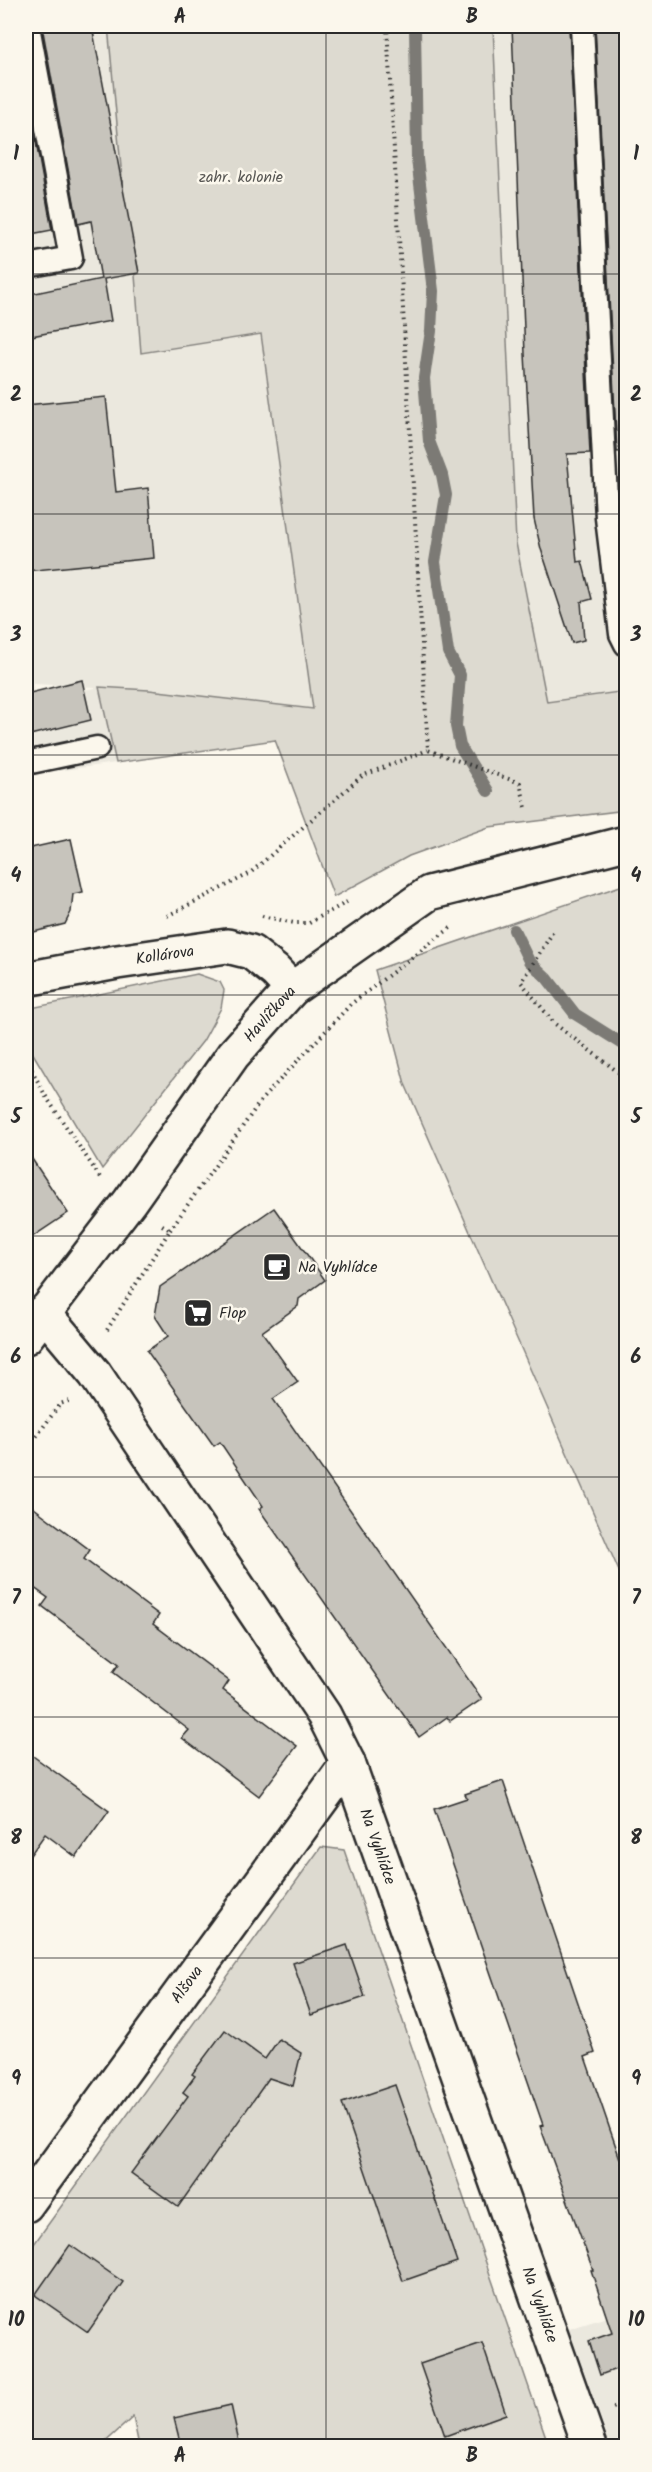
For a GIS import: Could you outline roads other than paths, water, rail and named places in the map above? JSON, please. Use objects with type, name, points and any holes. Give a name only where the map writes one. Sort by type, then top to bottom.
[{"type":"street","name":"Havlíčkova","points":[[34,1324],[130,1201],[233,1055],[292,989],[429,893],[627,843]]},
{"type":"street","name":"Kollárova","points":[[26,979],[117,962],[227,946],[251,952],[275,971],[292,989]]},
{"type":"street","name":"Na Vyhlídce","points":[[34,1324],[86,1363],[324,1715],[348,1763],[590,2446]]},
{"type":"street","name":"Alšova","points":[[26,2205],[348,1763]]},
{"type":"lane","points":[[26,266],[71,258],[28,26]]},
{"type":"lane","points":[[582,26],[608,518],[621,634],[627,644]]},
{"type":"lane","points":[[26,763],[97,748]]},
{"type":"waterway","points":[[415,26],[417,159],[433,291],[431,331],[424,378],[429,441],[442,475],[446,495],[435,562],[448,652],[460,675],[456,726],[460,746],[488,791]]},
{"type":"waterway","points":[[514,930],[529,961],[547,978],[575,1014],[626,1046]]},
{"type":"place","name":"Na Vyhlídce","points":[[277,1267]]},
{"type":"place","name":"Flop","points":[[198,1313]]},
{"type":"park label","name":"zahr. kolonie","points":[[241,177]]}]
